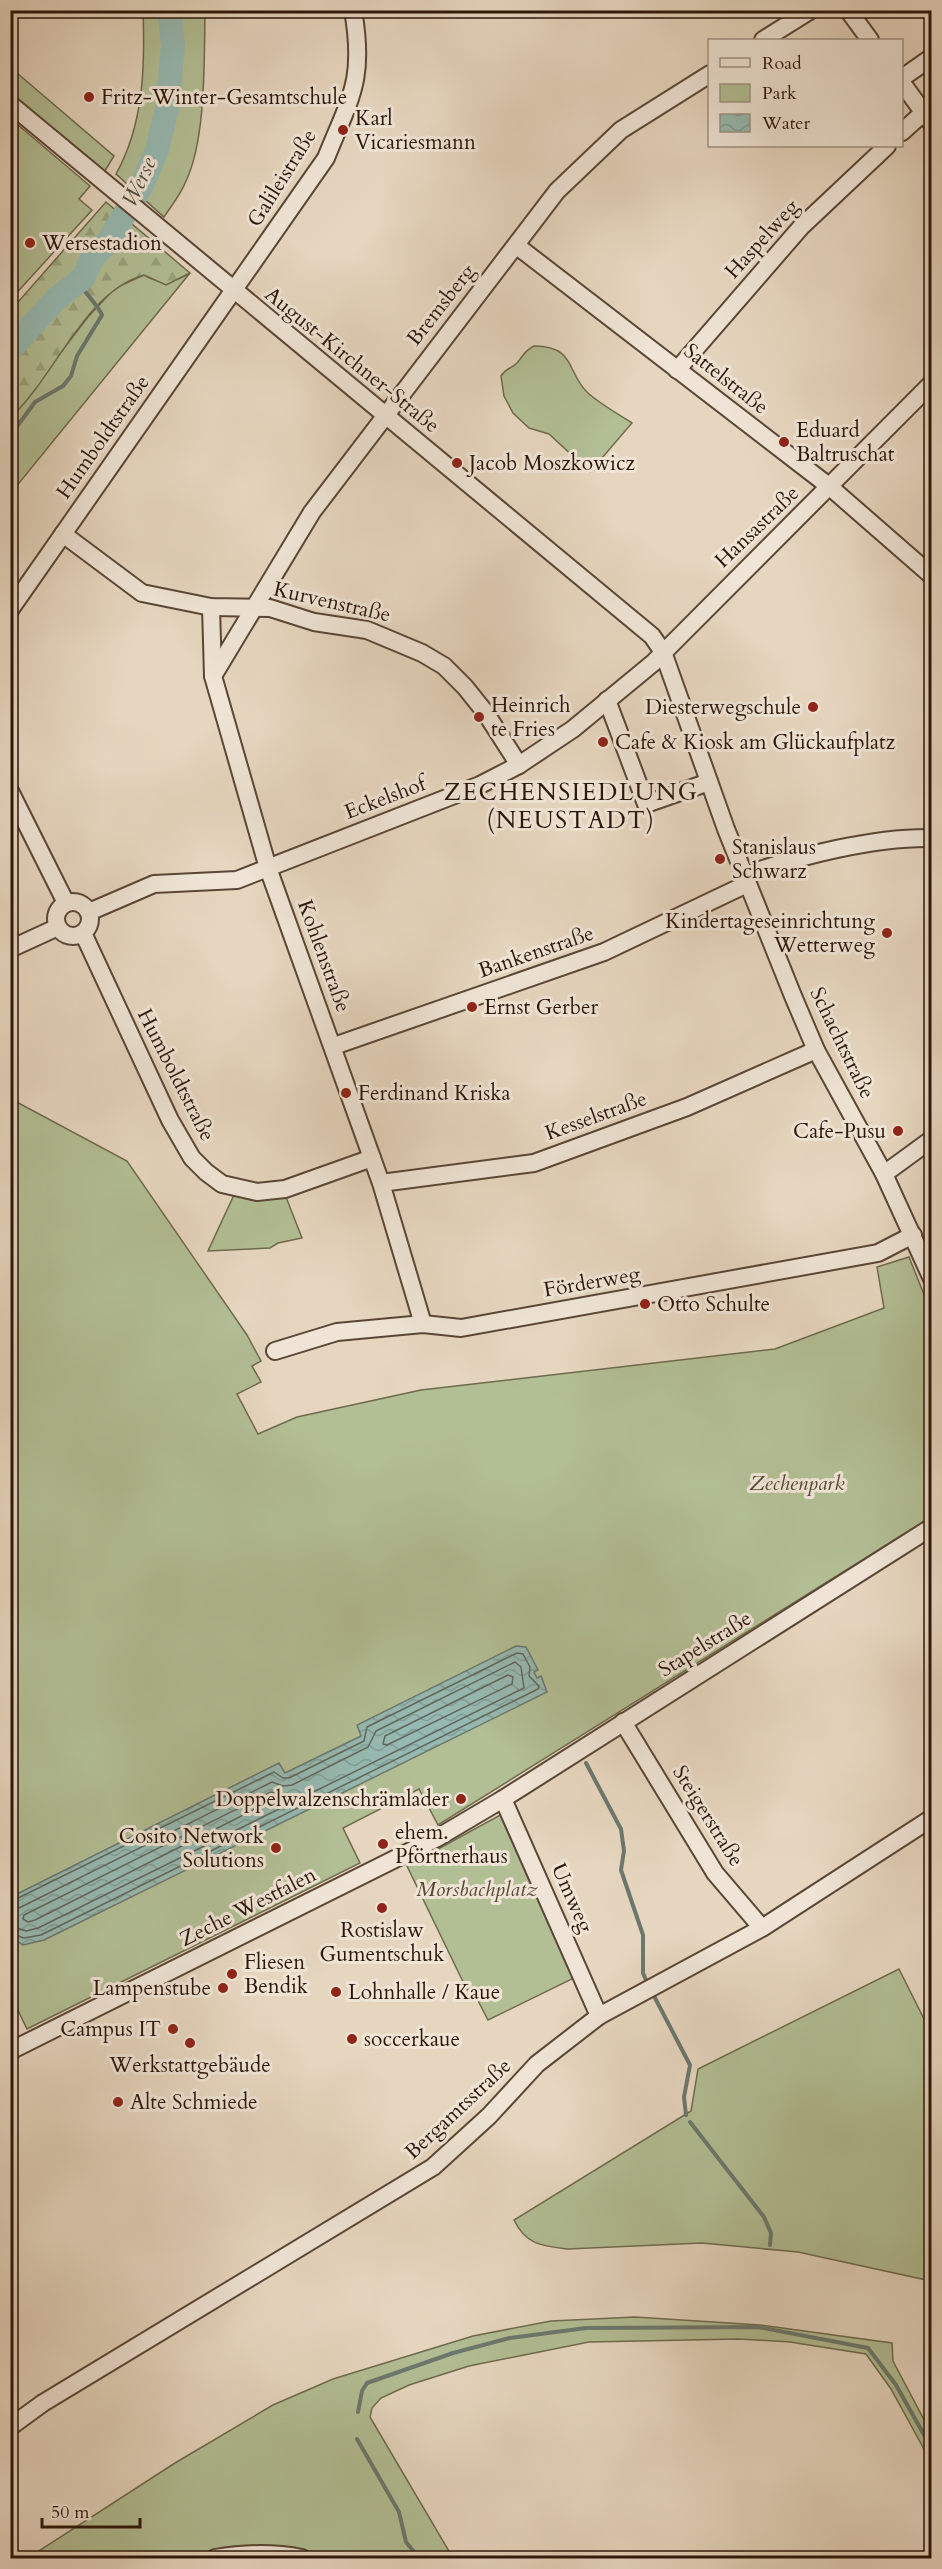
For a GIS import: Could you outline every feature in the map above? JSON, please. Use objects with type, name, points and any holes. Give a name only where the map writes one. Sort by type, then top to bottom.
[{"type":"street","name":"Galileistraße","points":[[234,292],[326,158],[348,106],[359,70],[353,10]]},
{"type":"street","points":[[765,39],[811,10]]},
{"type":"street","points":[[848,10],[869,39]]},
{"type":"street","points":[[903,77],[932,57]]},
{"type":"street","name":"Bremsberg","points":[[254,609],[312,512],[557,191],[621,129],[708,75]]},
{"type":"street","points":[[903,84],[927,118],[903,131]]},
{"type":"street","name":"August-Kirchner-Straße","points":[[10,104],[234,292],[652,636],[663,652]]},
{"type":"street","name":"Haspelweg","points":[[677,370],[801,227],[886,147]]},
{"type":"street","name":"Sattelstraße","points":[[517,246],[830,487],[932,576]]},
{"type":"street","name":"Humboldtstraße","points":[[10,610],[234,292]]},
{"type":"street","name":"Hansastraße","points":[[663,652],[932,383]]},
{"type":"street","name":"Kurvenstraße","points":[[63,534],[142,592],[211,607],[270,608],[314,622],[366,630],[422,652],[444,666],[465,687],[486,712],[519,765]]},
{"type":"street","name":"Kohlenstraße","points":[[211,607],[213,676],[268,868],[381,1184],[423,1324]]},
{"type":"street","points":[[213,676],[254,609]]},
{"type":"street","name":"Eckelshof","points":[[89,912],[154,884],[237,880],[480,785],[519,765],[573,729],[663,652]]},
{"type":"street","name":"Schachtstraße","points":[[663,652],[745,880],[816,1050],[884,1174],[931,1276]]},
{"type":"street","points":[[607,700],[646,804],[709,782]]},
{"type":"street","points":[[10,791],[66,903]]},
{"type":"street","name":"Bankenstraße","points":[[333,1046],[604,952],[776,864],[856,847],[932,838]]},
{"type":"street","points":[[66,903],[82,904],[89,912],[90,924],[83,933],[66,935],[58,927],[57,911],[66,903]]},
{"type":"street","points":[[10,949],[58,927]]},
{"type":"street","name":"Humboldtstraße","points":[[83,933],[170,1120],[192,1158],[206,1173],[222,1184],[256,1192],[285,1189],[372,1158]]},
{"type":"street","name":"Kesselstraße","points":[[381,1184],[534,1163],[687,1107],[816,1050]]},
{"type":"street","points":[[884,1174],[932,1139]]},
{"type":"street","name":"Förderweg","points":[[275,1351],[337,1332],[423,1324],[461,1328],[878,1253],[913,1235]]},
{"type":"street","name":"Stapelstraße","points":[[502,1799],[932,1527]]},
{"type":"street","name":"Steigerstraße","points":[[623,1722],[715,1873],[762,1928]]},
{"type":"street","name":"Umweg","points":[[502,1799],[599,2016]]},
{"type":"street","name":"Zeche Westfalen","points":[[10,2051],[437,1838],[502,1799]]},
{"type":"street","name":"Bergamtsstraße","points":[[10,2427],[43,2403],[433,2167],[489,2116],[537,2064],[599,2016],[762,1928],[932,1818]]},
{"type":"street","points":[[215,2559],[243,2554],[279,2553],[302,2559]]},
{"type":"green space","points":[[143,11],[223,11],[223,13],[205,15],[203,100],[193,164],[184,186],[164,217],[116,174],[132,135],[141,94],[144,53]]},
{"type":"green space","points":[[10,67],[114,156],[103,174],[11,96]]},
{"type":"green space","points":[[11,119],[90,186],[79,199],[92,210],[11,299]]},
{"type":"green space","points":[[106,202],[190,273],[166,285],[144,275],[123,284],[104,299],[87,317],[27,400],[11,417],[11,310]]},
{"type":"green space","points":[[190,273],[11,493],[11,417],[88,317],[115,288],[144,275],[167,282]]},
{"type":"green space","points":[[534,346],[548,347],[558,351],[569,362],[589,394],[632,423],[590,472],[549,434],[529,428],[513,413],[504,396],[501,376]]},
{"type":"green space","name":"Zechenpark","points":[[11,1099],[127,1161],[247,1335],[261,1361],[252,1366],[261,1382],[237,1394],[258,1434],[297,1417],[421,1390],[775,1349],[884,1308],[877,1267],[909,1257],[931,1312],[931,1517],[438,1825],[419,1789],[343,1828],[360,1863],[27,2029],[11,1996]]},
{"type":"green space","points":[[234,1195],[256,1201],[286,1197],[302,1238],[278,1243],[270,1248],[208,1251]]},
{"type":"green space","name":"Morsbachplatz","points":[[502,1814],[574,1978],[488,2020],[472,1989],[467,1990],[407,1866]]},
{"type":"green space","points":[[899,1969],[931,2033],[931,2281],[798,2252],[702,2243],[559,2248],[536,2243],[524,2235],[519,2228],[514,2220],[691,2111],[698,2069]]},
{"type":"green space","points":[[635,2317],[760,2325],[892,2343],[893,2361],[931,2433],[931,2462],[891,2389],[866,2354],[790,2342],[739,2339],[589,2342],[469,2366],[409,2385],[381,2398],[372,2408],[370,2417],[453,2558],[328,2558],[285,2547],[243,2548],[186,2558],[28,2558],[175,2463],[273,2405],[333,2379],[473,2336],[551,2321]]},
{"type":"water","points":[[516,1646],[526,1647],[538,1670],[534,1672],[537,1678],[541,1676],[547,1692],[44,1940],[23,1945],[11,1937],[11,1897],[279,1763],[285,1773],[361,1736],[357,1725]]},
{"type":"waterway","name":"Werse","points":[[10,350],[56,299],[84,277],[91,260],[108,242],[142,185],[157,150],[167,108],[173,46],[169,10]]},
{"type":"waterway","points":[[10,436],[35,402],[63,386],[71,376],[77,356],[102,315],[78,282]]},
{"type":"waterway","points":[[586,1763],[621,1829],[624,1851],[621,1870],[643,1935],[643,1973],[646,1980]]},
{"type":"waterway","points":[[654,1996],[690,2065],[684,2097],[686,2115]]},
{"type":"waterway","points":[[690,2122],[764,2217],[771,2233],[770,2245]]},
{"type":"waterway","points":[[358,2412],[362,2391],[367,2383],[453,2353],[510,2338],[586,2328],[758,2327],[868,2348],[896,2385],[932,2449]]},
{"type":"waterway","points":[[357,2439],[399,2512],[406,2542],[419,2558]]},
{"type":"place","name":"Fritz-Winter-Gesamtschule","points":[[89,97]]},
{"type":"place","name":"Karl Vicariesmann","points":[[343,130]]},
{"type":"place","name":"Wersestadion","points":[[30,243]]},
{"type":"place","name":"Eduard Baltruschat","points":[[784,442]]},
{"type":"place","name":"Jacob Moszkowicz","points":[[457,463]]},
{"type":"place","name":"Diesterwegschule","points":[[813,707]]},
{"type":"place","name":"Heinrich te Fries","points":[[479,717]]},
{"type":"place","name":"Cafe & Kiosk am Glückaufplatz","points":[[603,742]]},
{"type":"place","name":"Stanislaus Schwarz","points":[[720,859]]},
{"type":"place","name":"Kindertageseinrichtung Wetterweg","points":[[887,933]]},
{"type":"place","name":"Ernst Gerber","points":[[472,1007]]},
{"type":"place","name":"Ferdinand Kriska","points":[[346,1093]]},
{"type":"place","name":"Cafe-Pusu","points":[[898,1131]]},
{"type":"place","name":"Otto Schulte","points":[[645,1304]]},
{"type":"place","name":"Doppelwalzenschrämlader","points":[[461,1799]]},
{"type":"place","name":"ehem. Pförtnerhaus","points":[[383,1844]]},
{"type":"place","name":"Cosito Network Solutions","points":[[276,1848]]},
{"type":"place","name":"Rostislaw Gumentschuk","points":[[382,1908]]},
{"type":"place","name":"Fliesen Bendik","points":[[232,1974]]},
{"type":"place","name":"Lampenstube","points":[[223,1988]]},
{"type":"place","name":"Lohnhalle / Kaue","points":[[336,1992]]},
{"type":"place","name":"Campus IT","points":[[173,2029]]},
{"type":"place","name":"soccerkaue","points":[[352,2039]]},
{"type":"place","name":"Werkstattgebäude","points":[[190,2043]]},
{"type":"place","name":"Alte Schmiede","points":[[118,2102]]},
{"type":"district","name":"ZECHENSIEDLUNG (NEUSTADT)","points":[[571,806]]}]
